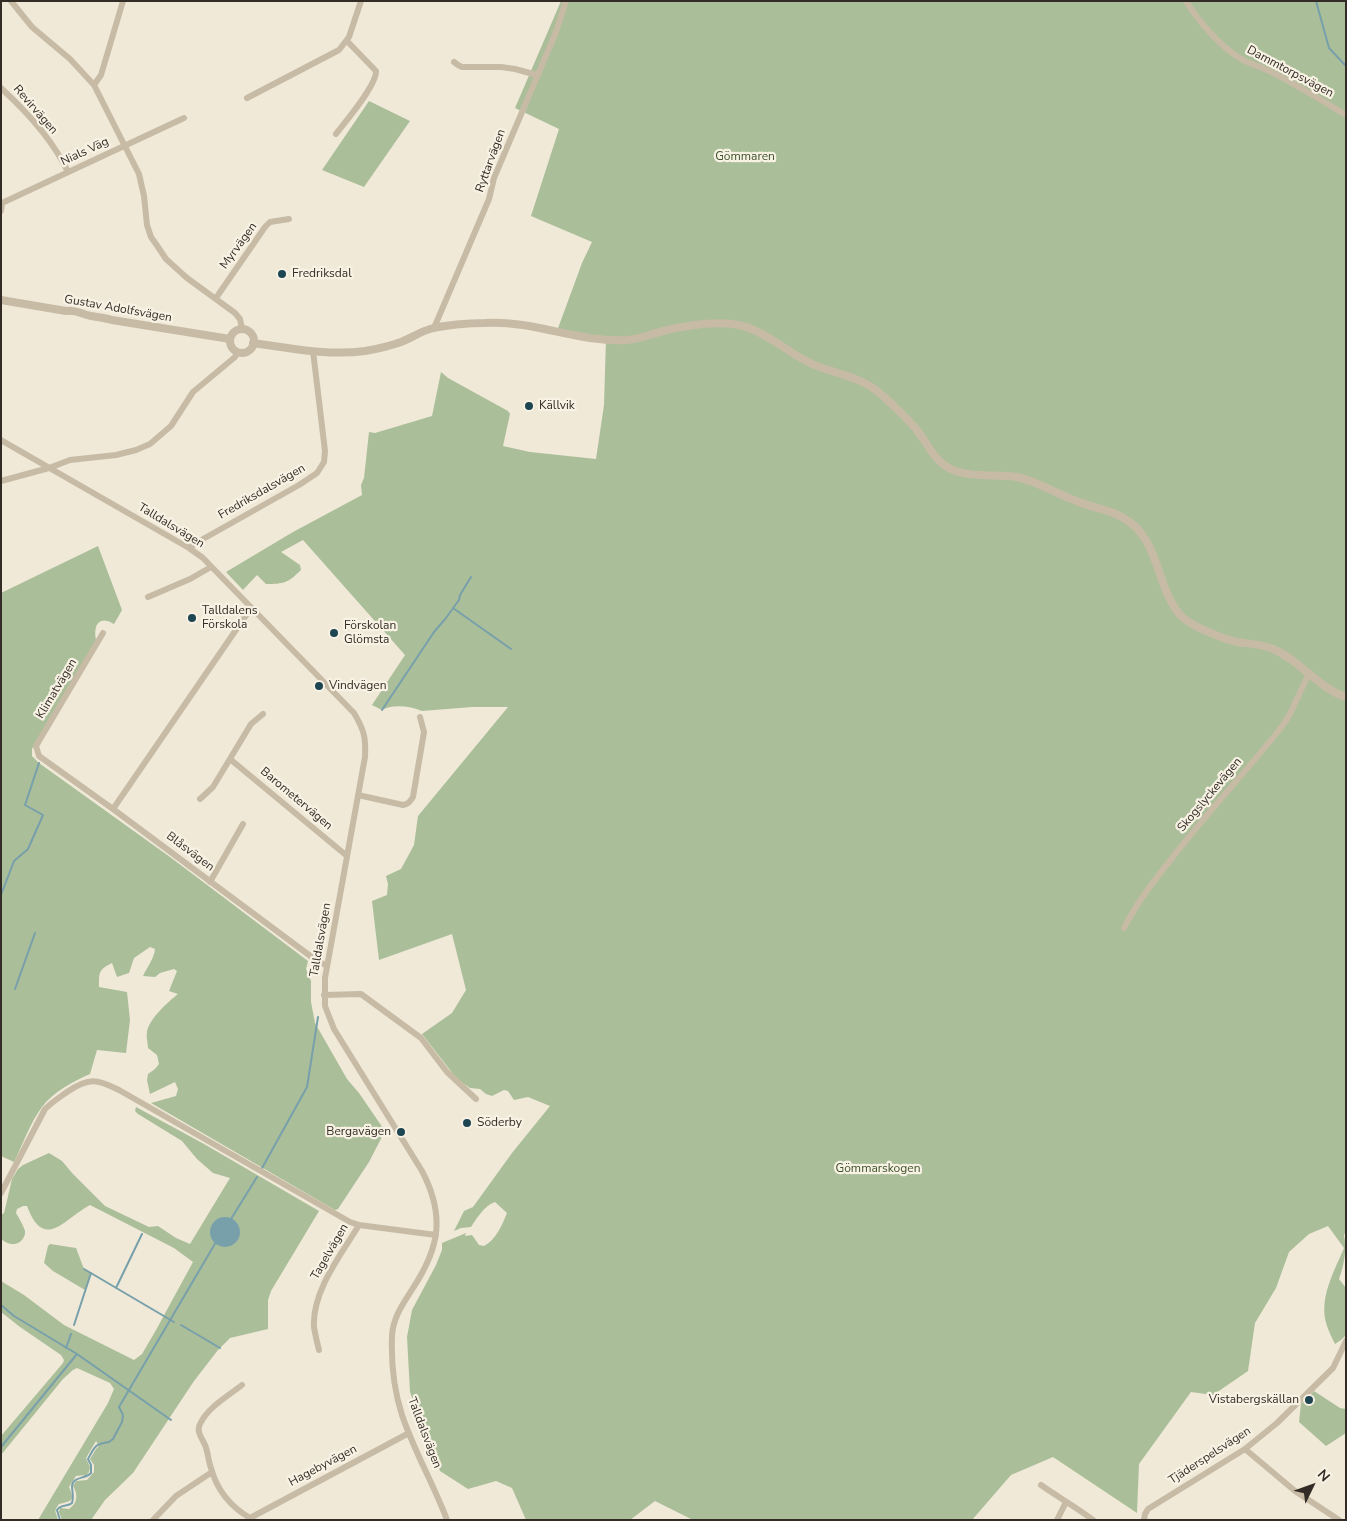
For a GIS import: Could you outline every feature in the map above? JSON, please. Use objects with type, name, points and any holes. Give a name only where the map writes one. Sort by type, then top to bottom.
[{"type":"street","points":[[11,1],[32,27],[70,59],[94,85],[126,146],[141,182],[147,225],[153,240],[166,259],[181,273],[236,313],[240,319],[242,329]]},
{"type":"street","points":[[94,85],[103,69],[123,1]]},
{"type":"street","points":[[247,98],[333,54],[347,41],[351,34],[361,1]]},
{"type":"street","name":"Ryttarvägen","points":[[434,328],[489,199],[494,178],[559,23],[566,1]]},
{"type":"street","name":"Dammtorpsvägen","points":[[1186,1],[1205,27],[1234,54],[1244,61],[1279,76],[1346,116]]},
{"type":"street","points":[[336,134],[369,91],[376,77],[376,72],[347,41]]},
{"type":"street","points":[[454,62],[462,67],[508,68],[537,75]]},
{"type":"street","name":"Revirvägen","points":[[1,88],[36,125],[59,156],[68,172]]},
{"type":"street","name":"Nials Väg","points":[[1,212],[2,203],[184,118]]},
{"type":"street","name":"Myrvägen","points":[[216,298],[265,227],[270,222],[289,219]]},
{"type":"street","name":"Gustav Adolfsvägen","points":[[1,300],[66,311],[76,310],[112,320],[230,339]]},
{"type":"street","points":[[253,343],[337,353],[365,351],[396,344],[434,328],[484,322],[511,322],[585,336],[623,340],[694,325],[730,324],[751,328],[768,336],[795,355],[812,364],[841,373],[870,386],[911,424],[936,457],[950,469],[964,473],[1024,479],[1075,501],[1106,510],[1126,519],[1137,528],[1148,543],[1172,604],[1183,618],[1198,627],[1227,639],[1275,649],[1334,691],[1346,697]]},
{"type":"street","points":[[242,329],[248,331],[252,336],[253,343],[250,350],[243,353],[237,352],[232,348],[230,339],[236,330],[242,329]]},
{"type":"street","name":"Fredriksdalsvägen","points":[[189,548],[299,485],[317,474],[321,468],[324,462],[325,451],[313,351]]},
{"type":"street","points":[[1,481],[78,458],[116,455],[150,444],[171,426],[193,392],[235,358],[237,352]]},
{"type":"street","name":"Talldalsvägen","points":[[1,440],[189,548],[203,558],[341,699],[354,713],[364,731],[365,757],[325,978],[325,1006],[334,1029],[429,1186],[435,1204],[436,1235],[428,1262],[394,1321],[393,1354],[395,1382],[402,1416],[448,1520]]},
{"type":"street","points":[[148,597],[190,579],[211,567]]},
{"type":"street","points":[[113,809],[251,608]]},
{"type":"street","name":"Klimatvägen","points":[[39,756],[36,746],[103,633]]},
{"type":"street","name":"Skogslyckevägen","points":[[1124,928],[1146,892],[1181,846],[1280,729],[1289,716],[1309,673]]},
{"type":"street","points":[[200,799],[214,787],[251,724],[263,714]]},
{"type":"street","points":[[358,795],[403,805],[410,801],[413,797],[424,732],[420,717]]},
{"type":"street","name":"Blåsvägen","points":[[39,756],[313,958],[327,966]]},
{"type":"street","name":"Barometervägen","points":[[230,759],[347,856]]},
{"type":"street","points":[[210,882],[243,824]]},
{"type":"street","points":[[324,995],[361,994],[421,1038],[447,1072],[476,1099]]},
{"type":"street","points":[[1,1193],[45,1109],[82,1082],[97,1081],[119,1090],[338,1215],[359,1225],[436,1235]]},
{"type":"street","name":"Tagelvägen","points":[[319,1350],[314,1326],[317,1300],[325,1281],[359,1225]]},
{"type":"street","name":"Tjäderspelsvägen","points":[[1144,1520],[1148,1509],[1245,1449],[1276,1423],[1333,1368],[1346,1341]]},
{"type":"street","points":[[242,1385],[204,1417],[198,1432],[205,1446],[212,1472],[218,1485],[228,1501],[251,1519]]},
{"type":"street","name":"Hagebyvägen","points":[[251,1519],[409,1433]]},
{"type":"street","points":[[1245,1449],[1295,1491],[1339,1520]]},
{"type":"street","points":[[153,1520],[181,1492],[212,1472]]},
{"type":"street","points":[[1041,1485],[1093,1520]]},
{"type":"street","points":[[1057,1520],[1066,1502]]},
{"type":"green space","name":"Gömmarskogen","points":[[561,1],[1346,1],[1346,1232],[1344,1235],[1345,1257],[1339,1279],[1346,1288],[1346,1335],[1335,1344],[1325,1316],[1324,1306],[1328,1286],[1344,1248],[1328,1226],[1309,1234],[1289,1252],[1276,1288],[1255,1323],[1248,1371],[1213,1395],[1191,1392],[1139,1464],[1137,1513],[1053,1457],[1011,1475],[972,1520],[693,1520],[655,1501],[630,1520],[526,1520],[512,1488],[496,1481],[468,1489],[440,1471],[410,1392],[407,1337],[412,1310],[436,1265],[442,1250],[442,1243],[466,1233],[465,1236],[472,1235],[479,1245],[484,1246],[495,1236],[507,1213],[495,1202],[484,1209],[471,1227],[454,1231],[464,1211],[473,1207],[512,1153],[550,1106],[528,1097],[514,1100],[508,1091],[504,1090],[492,1096],[480,1089],[470,1088],[457,1079],[422,1034],[452,1013],[466,990],[452,934],[379,960],[372,901],[387,895],[388,884],[386,876],[401,869],[414,845],[418,816],[508,707],[472,707],[422,711],[402,706],[382,710],[372,705],[405,655],[303,540],[281,552],[300,565],[301,570],[293,578],[285,582],[266,584],[257,575],[243,590],[226,572],[293,532],[362,495],[361,485],[364,478],[369,432],[375,433],[432,416],[441,372],[448,378],[508,411],[510,414],[503,446],[530,452],[596,459],[604,405],[606,339],[557,331],[582,263],[592,242],[531,216],[559,129],[515,108]]},
{"type":"green space","points":[[369,101],[410,121],[364,187],[322,170]]},
{"type":"green space","points":[[98,546],[122,610],[114,624],[109,621],[101,621],[96,626],[96,640],[32,749],[32,756],[308,961],[306,969],[311,981],[311,1002],[315,1023],[347,1079],[385,1131],[369,1162],[338,1209],[335,1210],[151,1103],[176,1096],[178,1089],[175,1082],[150,1094],[147,1080],[148,1074],[159,1064],[157,1055],[148,1048],[147,1032],[155,1016],[178,994],[169,991],[177,971],[174,969],[160,973],[155,977],[143,976],[152,960],[155,949],[150,947],[134,958],[129,973],[117,977],[112,963],[104,968],[99,975],[99,987],[127,992],[130,1020],[126,1053],[97,1050],[90,1074],[58,1092],[42,1107],[30,1127],[14,1162],[1,1156],[1,593]]},
{"type":"green space","points":[[136,1107],[319,1211],[271,1291],[268,1300],[268,1329],[230,1338],[218,1350],[194,1381],[133,1473],[105,1500],[91,1520],[62,1520],[59,1512],[60,1508],[69,1509],[76,1501],[76,1492],[73,1486],[76,1481],[87,1480],[94,1472],[94,1465],[90,1459],[99,1446],[96,1441],[86,1458],[90,1467],[89,1472],[86,1475],[76,1476],[69,1487],[72,1495],[71,1500],[59,1504],[56,1509],[55,1512],[58,1520],[38,1520],[108,1403],[114,1389],[110,1383],[77,1368],[73,1370],[63,1379],[1,1455],[1,1436],[64,1360],[61,1355],[1,1312],[1,1281],[24,1295],[64,1325],[134,1360],[142,1354],[193,1262],[174,1248],[90,1205],[63,1224],[48,1230],[40,1227],[27,1206],[23,1206],[17,1209],[16,1213],[25,1231],[24,1236],[17,1243],[8,1243],[1,1239],[1,1215],[4,1213],[12,1179],[23,1165],[49,1153],[62,1161],[105,1206],[149,1227],[158,1226],[176,1238],[190,1244],[230,1178],[213,1173],[197,1159],[182,1141],[138,1114],[135,1111]]},
{"type":"green space","points":[[50,1244],[76,1248],[84,1269],[91,1273],[85,1290],[53,1271],[44,1263]]},
{"type":"green space","points":[[1314,1391],[1340,1408],[1346,1409],[1346,1433],[1326,1446],[1299,1422],[1301,1404]]},
{"type":"water","points":[[225,1217],[231,1218],[239,1226],[239,1238],[231,1246],[225,1247],[219,1246],[211,1238],[210,1232],[211,1226],[219,1218]]},
{"type":"waterway","points":[[1316,1],[1329,48],[1346,66]]},
{"type":"waterway","points":[[382,710],[434,632],[459,600],[471,577]]},
{"type":"waterway","points":[[453,608],[511,649]]},
{"type":"waterway","points":[[1,895],[14,861],[28,849],[43,815],[25,805],[39,763]]},
{"type":"waterway","points":[[15,989],[35,933]]},
{"type":"waterway","points":[[261,1170],[307,1087],[318,1017]]},
{"type":"waterway","points":[[231,1219],[257,1177]]},
{"type":"waterway","points":[[116,1288],[142,1234]]},
{"type":"waterway","points":[[60,1520],[57,1510],[72,1503],[73,1483],[77,1479],[91,1473],[91,1465],[88,1459],[94,1448],[113,1439],[122,1422],[123,1415],[119,1407],[216,1242]]},
{"type":"waterway","points":[[84,1269],[174,1322]]},
{"type":"waterway","points":[[74,1325],[91,1273]]},
{"type":"waterway","points":[[1,1305],[14,1316],[77,1354],[171,1420]]},
{"type":"waterway","points":[[181,1325],[220,1348]]},
{"type":"waterway","points":[[66,1348],[71,1334]]},
{"type":"waterway","points":[[1,1447],[77,1354]]},
{"type":"place","name":"Fredriksdal","points":[[282,274]]},
{"type":"place","name":"Källvik","points":[[529,406]]},
{"type":"place","name":"Talldalens Förskola","points":[[192,618]]},
{"type":"place","name":"Förskolan Glömsta","points":[[334,633]]},
{"type":"place","name":"Vindvägen","points":[[319,686]]},
{"type":"place","name":"Söderby","points":[[467,1123]]},
{"type":"place","name":"Bergavägen","points":[[401,1132]]},
{"type":"place","name":"Vistabergskällan","points":[[1309,1400]]},
{"type":"park label","name":"Gömmaren","points":[[745,157]]}]
